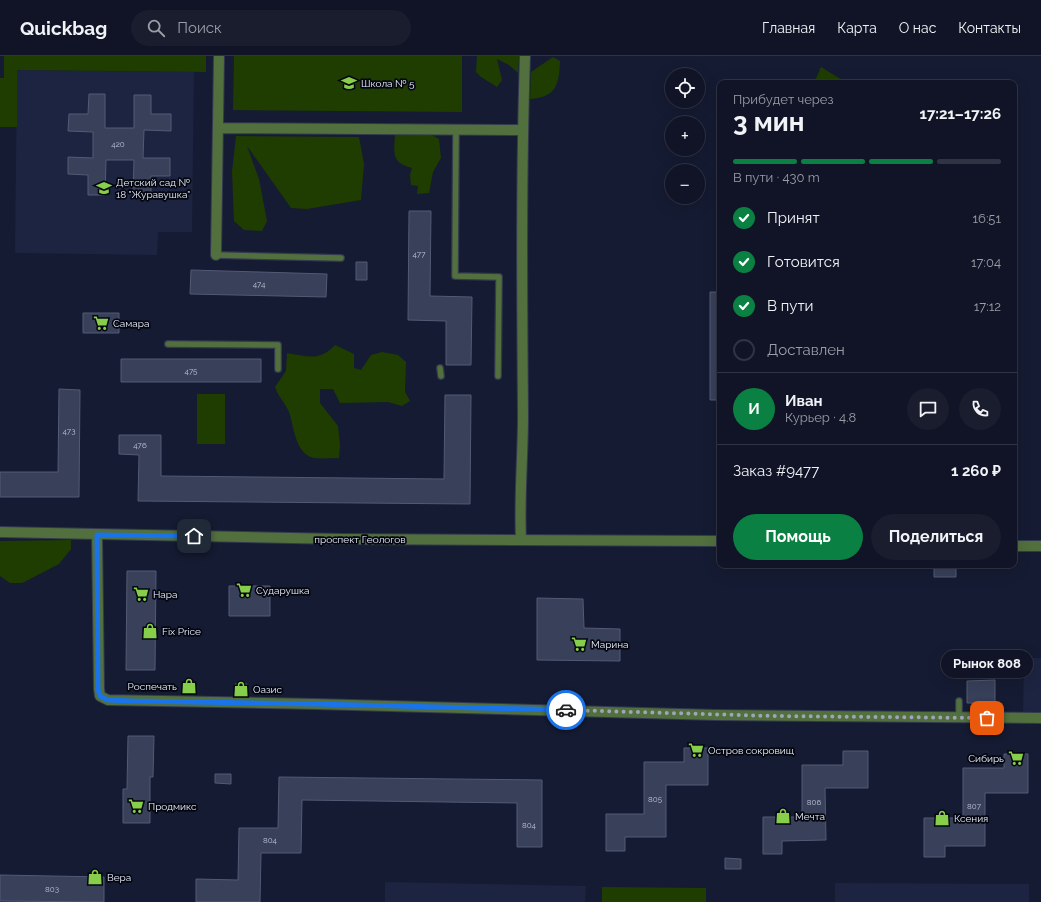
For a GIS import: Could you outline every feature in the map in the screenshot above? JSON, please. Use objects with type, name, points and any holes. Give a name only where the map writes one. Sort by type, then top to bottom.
[{"type":"street","points":[[216,255],[220,56]]},
{"type":"street","points":[[521,539],[520,521],[523,438],[523,130],[525,56]]},
{"type":"street","points":[[219,128],[523,130]]},
{"type":"street","name":"проспект Геологов","points":[[0,532],[342,539],[717,541]]},
{"type":"street","points":[[97,535],[98,689],[100,696],[108,700],[723,715],[1041,718]]},
{"type":"street","points":[[1017,546],[1041,546]]},
{"type":"lane","points":[[456,129],[455,276],[499,277],[498,376]]},
{"type":"lane","points":[[216,255],[341,258]]},
{"type":"lane","points":[[168,344],[278,344],[278,369]]},
{"type":"lane","points":[[440,368],[441,376]]},
{"type":"lane","points":[[960,701],[960,718]]},
{"type":"shaded area","name":"Детский сад № 18 \"Журавушка\"","points":[[17,70],[194,72],[192,232],[158,232],[157,255],[15,253]]},
{"type":"shaded area","points":[[1024,658],[1041,658],[1041,714],[1023,714]]},
{"type":"shaded area","points":[[385,882],[586,886],[585,902],[385,902]]},
{"type":"shaded area","points":[[835,883],[1029,884],[1029,902],[835,902]]},
{"type":"green space","points":[[4,56],[206,56],[206,72],[17,70],[17,127],[0,127],[0,78],[4,78]]},
{"type":"green space","name":"Школа № 5","points":[[234,56],[462,56],[462,112],[233,110]]},
{"type":"green space","points":[[477,56],[519,56],[518,73],[509,65],[497,59],[502,80],[497,87],[476,72]]},
{"type":"green space","points":[[553,57],[560,61],[559,76],[555,88],[546,95],[539,98],[530,99],[531,72]]},
{"type":"green space","points":[[821,67],[842,80],[815,80]]},
{"type":"green space","points":[[430,134],[439,139],[441,158],[433,172],[429,193],[417,194],[418,186],[411,185],[410,175],[412,168],[400,163],[395,156],[395,135]]},
{"type":"green space","points":[[236,136],[359,137],[364,164],[361,200],[307,209],[291,208],[247,146],[259,179],[267,221],[262,231],[244,230],[234,221],[232,171]]},
{"type":"green space","points":[[335,345],[354,354],[354,368],[361,370],[371,355],[382,352],[398,355],[406,362],[405,392],[410,401],[402,406],[388,402],[340,403],[333,389],[320,389],[320,403],[338,426],[340,445],[339,458],[314,458],[303,451],[299,445],[289,412],[275,387],[286,371],[287,353],[318,356],[324,354]]},
{"type":"green space","points":[[197,394],[225,394],[225,444],[197,444]]},
{"type":"green space","points":[[71,540],[71,549],[59,564],[30,579],[22,583],[10,583],[0,576],[0,541]]},
{"type":"green space","points":[[602,887],[706,888],[706,902],[602,902]]},
{"type":"building","points":[[89,94],[105,94],[105,128],[134,128],[134,95],[151,95],[151,114],[171,114],[171,131],[144,130],[143,158],[170,158],[170,176],[151,176],[151,196],[133,195],[134,160],[106,160],[105,195],[88,195],[88,175],[68,174],[68,157],[93,158],[93,132],[68,131],[69,114],[88,114]]},
{"type":"building","points":[[409,211],[431,211],[430,296],[472,297],[471,365],[446,365],[446,321],[408,320]]},
{"type":"building","points":[[356,262],[367,262],[367,280],[356,280]]},
{"type":"building","points":[[191,270],[327,274],[326,297],[190,294]]},
{"type":"building","points":[[710,292],[717,292],[717,400],[710,400]]},
{"type":"building","name":"Самара","points":[[83,313],[119,313],[119,333],[83,333]]},
{"type":"building","points":[[121,359],[261,359],[261,382],[121,382]]},
{"type":"building","points":[[59,389],[80,390],[79,497],[0,497],[0,472],[58,472]]},
{"type":"building","points":[[445,395],[471,395],[470,504],[138,501],[139,455],[119,454],[119,435],[161,435],[161,476],[444,479]]},
{"type":"building","points":[[934,568],[956,568],[956,577],[934,577]]},
{"type":"building","points":[[127,571],[156,571],[155,670],[126,670]]},
{"type":"building","points":[[229,586],[270,586],[270,616],[229,616]]},
{"type":"building","name":"Марина","points":[[537,598],[583,599],[584,628],[620,629],[620,661],[537,660]]},
{"type":"building","points":[[995,680],[995,703],[967,703],[967,681]]},
{"type":"building","name":"Оазис","points":[[235,684],[247,684],[247,694],[235,694]]},
{"type":"building","points":[[128,736],[154,736],[153,777],[150,777],[150,823],[123,823],[123,789],[127,789]]},
{"type":"building","points":[[684,748],[708,748],[708,785],[666,785],[666,837],[625,837],[625,851],[606,851],[606,814],[644,814],[644,762],[684,762]]},
{"type":"building","points":[[843,751],[868,751],[868,788],[825,788],[826,840],[782,841],[782,854],[763,854],[763,817],[802,817],[802,765],[843,765]]},
{"type":"building","points":[[1004,754],[1028,754],[1028,793],[985,793],[985,846],[945,846],[945,857],[924,857],[924,818],[963,818],[963,768],[1004,768]]},
{"type":"building","points":[[215,774],[231,774],[231,784],[215,783]]},
{"type":"building","points":[[279,777],[542,780],[542,847],[517,847],[517,803],[302,800],[301,853],[261,853],[260,902],[196,902],[196,879],[238,880],[239,828],[278,828]]},
{"type":"building","points":[[725,858],[741,859],[741,869],[725,869]]},
{"type":"building","points":[[0,875],[104,877],[104,902],[0,901]]},
{"type":"way so far","points":[[566,710],[630,713],[821,717],[987,718]]},
{"type":"place","name":"Школа № 5","points":[[349,83]]},
{"type":"place","name":"Детский сад № 18 \"Журавушка\"","points":[[104,188]]},
{"type":"place","name":"Самара","points":[[101,323]]},
{"type":"place","name":"Сударушка","points":[[244,590]]},
{"type":"place","name":"Нара","points":[[141,594]]},
{"type":"place","name":"Fix Price","points":[[150,631]]},
{"type":"place","name":"Марина","points":[[579,644]]},
{"type":"place","name":"Роспечать","points":[[189,686]]},
{"type":"place","name":"Оазис","points":[[241,689]]},
{"type":"place","name":"Рынок 808","points":[[987,718]]},
{"type":"place","name":"Остров сокровищ","points":[[696,750]]},
{"type":"place","name":"Сибирь","points":[[1016,758]]},
{"type":"place","name":"Продмикс","points":[[136,806]]},
{"type":"place","name":"Мечта","points":[[783,816]]},
{"type":"place","name":"Ксения","points":[[942,818]]},
{"type":"place","name":"Вера","points":[[95,877]]},
{"type":"route","points":[[194,536],[97,535],[98,689],[100,696],[108,700],[132,701],[566,710]]}]
